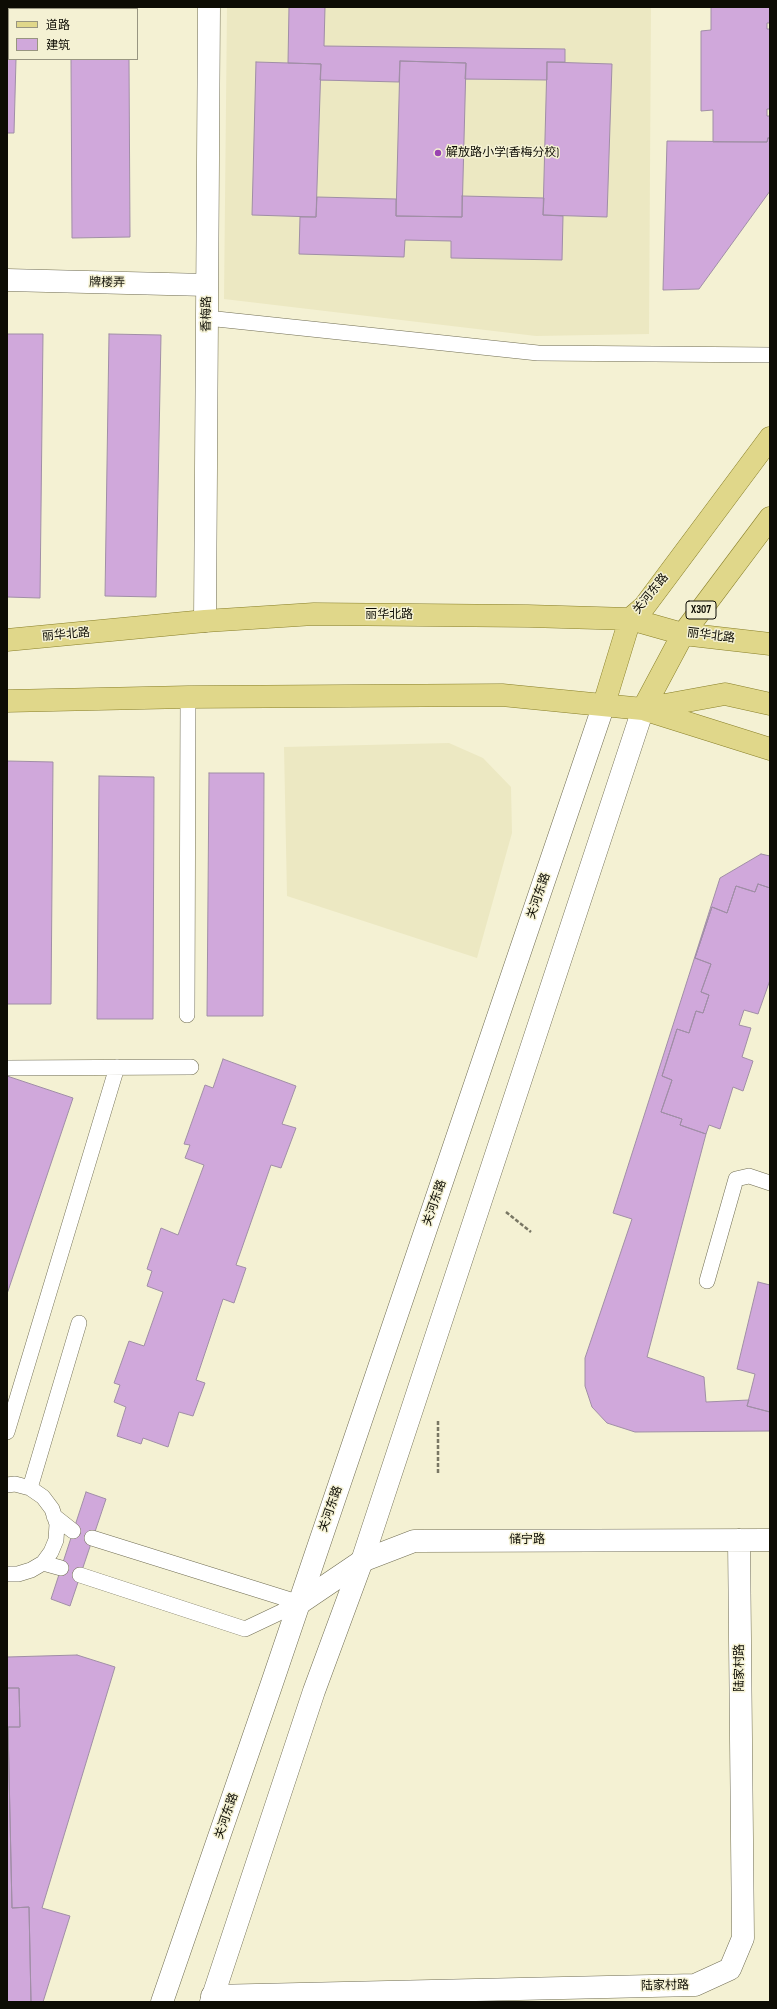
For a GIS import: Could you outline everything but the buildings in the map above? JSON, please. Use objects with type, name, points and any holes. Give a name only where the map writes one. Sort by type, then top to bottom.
[{"type":"main road","name":"香梅路","points":[[205,621],[209,7]]},
{"type":"main road","name":"牌楼弄","points":[[7,280],[207,285]]},
{"type":"main road","name":"关河东路","points":[[162,2002],[300,1603],[604,704],[630,620],[644,606],[770,438]]},
{"type":"main road","name":"X307","points":[[212,1999],[314,1691],[362,1561],[643,709],[683,634],[770,518]]},
{"type":"main road","name":"丽华北路","points":[[7,640],[205,621],[314,614],[528,616],[630,620],[683,634],[770,644]]},
{"type":"main road","points":[[683,634],[770,639]]},
{"type":"main road","points":[[643,709],[725,694],[770,704]]},
{"type":"main road","points":[[7,701],[188,697],[502,696],[604,704],[643,709],[770,749]]},
{"type":"main road","name":"储宁路","points":[[300,1603],[362,1561],[414,1540],[770,1540]]},
{"type":"main road","name":"陆家村路","points":[[212,1999],[695,1985],[730,1969],[743,1938],[739,1540]]},
{"type":"lane","points":[[207,318],[538,353],[770,355]]},
{"type":"lane","points":[[187,1015],[188,697]]},
{"type":"lane","points":[[7,1068],[191,1067]]},
{"type":"lane","points":[[7,1432],[116,1068]]},
{"type":"lane","points":[[706,1281],[736,1179],[749,1176],[770,1183]]},
{"type":"lane","points":[[30,1488],[79,1323]]},
{"type":"lane","points":[[7,1485],[14,1484],[30,1488],[43,1497],[52,1509],[57,1524],[56,1540],[51,1552],[42,1563],[31,1570],[18,1574],[7,1574]]},
{"type":"lane","points":[[54,1516],[73,1531]]},
{"type":"lane","points":[[92,1538],[300,1603]]},
{"type":"lane","points":[[42,1563],[61,1568]]},
{"type":"lane","points":[[80,1575],[245,1629],[300,1603]]},
{"type":"shaded area","name":"解放路小学(香梅分校)","points":[[227,7],[651,7],[649,334],[536,336],[224,299]]},
{"type":"shaded area","points":[[449,743],[483,758],[511,787],[512,833],[477,958],[287,896],[284,747]]},
{"type":"place","name":"解放路小学(香梅分校)","points":[[438,153]]}]
